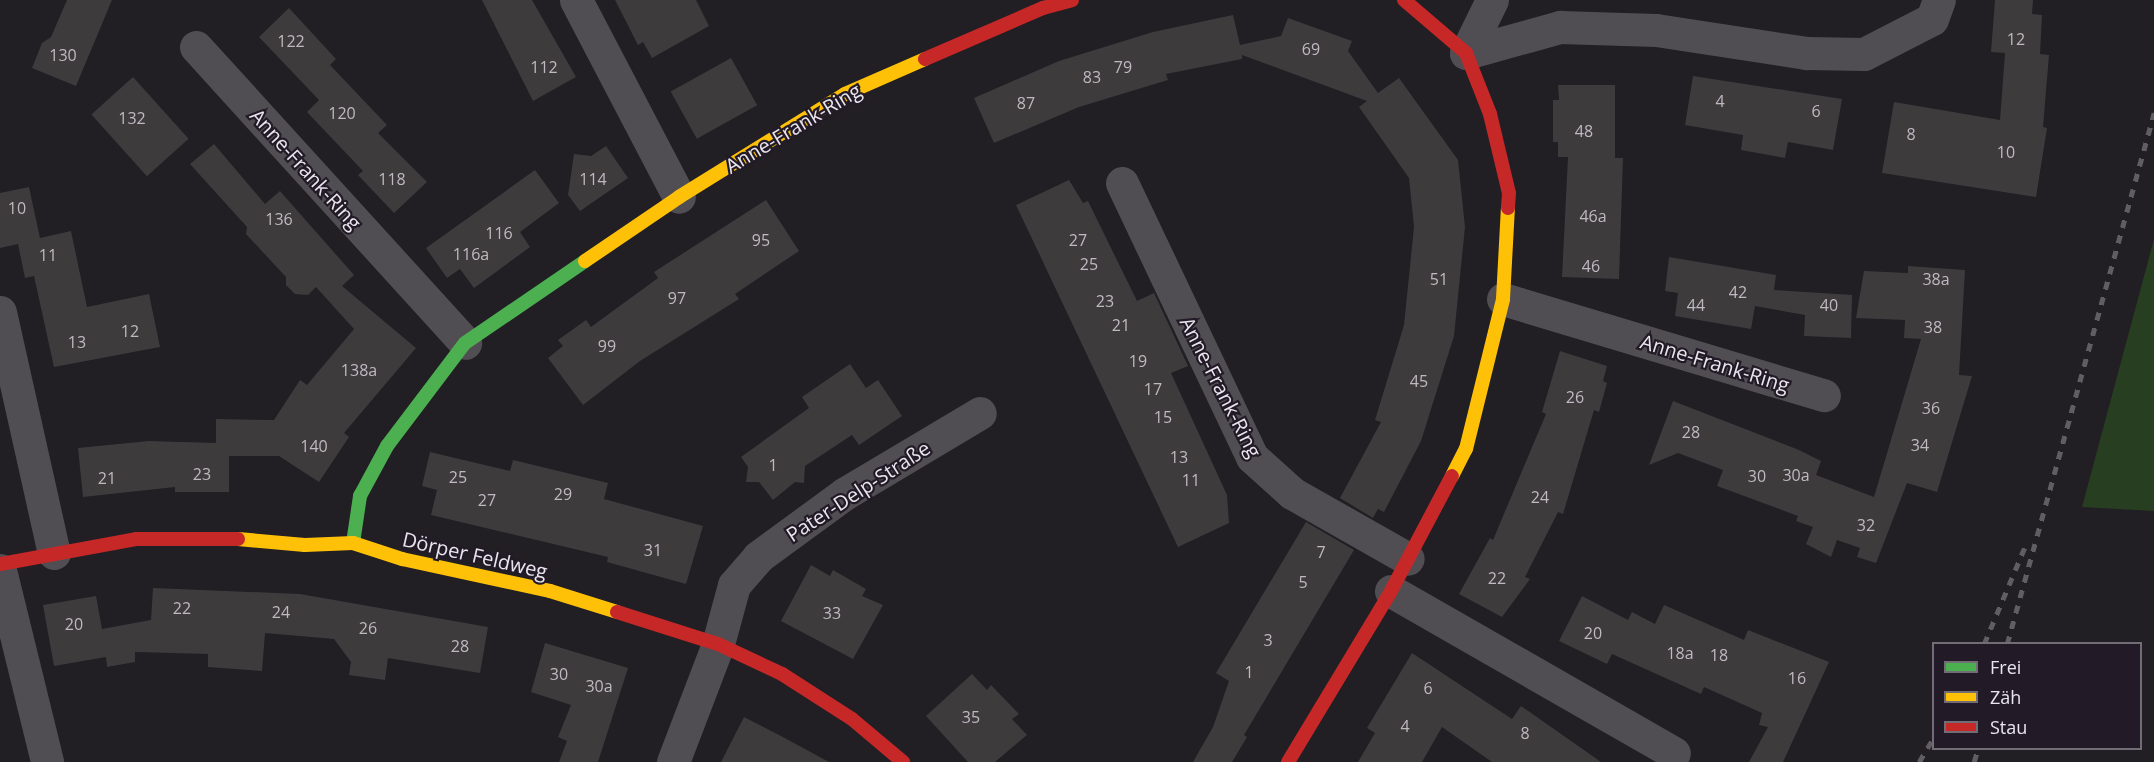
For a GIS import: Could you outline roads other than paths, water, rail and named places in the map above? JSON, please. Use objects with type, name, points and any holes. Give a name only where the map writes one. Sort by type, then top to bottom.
[{"type":"street","points":[[576,0],[679,197]]},
{"type":"street","points":[[1288,762],[1391,591],[1466,449],[1503,299],[1509,193],[1490,114],[1466,53],[1404,0]]},
{"type":"street","points":[[1466,53],[1492,0]]},
{"type":"street","points":[[1466,53],[1560,27],[1656,30],[1807,53],[1864,54],[1932,19],[1939,0]]},
{"type":"street","name":"Anne-Frank-Ring","points":[[353,543],[360,496],[387,446],[465,343],[679,197],[845,94],[1052,2]]},
{"type":"street","name":"Anne-Frank-Ring","points":[[196,47],[465,343]]},
{"type":"street","name":"Anne-Frank-Ring","points":[[1122,183],[1252,457],[1292,493],[1408,559]]},
{"type":"street","name":"Anne-Frank-Ring","points":[[1503,299],[1824,395]]},
{"type":"street","points":[[0,312],[54,553]]},
{"type":"street","name":"Pater-Delp-Straße","points":[[673,762],[718,644],[735,585],[758,558],[844,494],[980,413]]},
{"type":"street","name":"Dörper Feldweg","points":[[0,564],[136,539],[207,537],[305,545],[353,543],[402,560],[550,591],[718,644],[792,680],[852,719],[903,762]]},
{"type":"street","points":[[0,570],[47,762]]},
{"type":"street","points":[[1391,591],[1674,753]]},
{"type":"railway","points":[[2008,642],[2154,113]]},
{"type":"railway","points":[[1985,642],[2026,544]]},
{"type":"railway","points":[[1919,762],[1932,740]]},
{"type":"railway","points":[[1974,762],[1977,750]]}]
